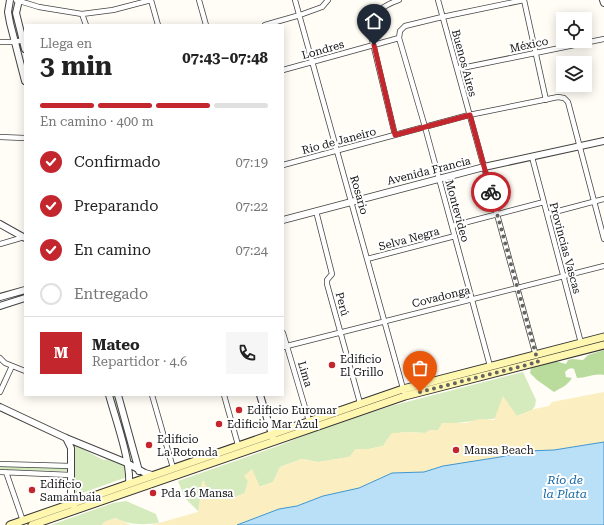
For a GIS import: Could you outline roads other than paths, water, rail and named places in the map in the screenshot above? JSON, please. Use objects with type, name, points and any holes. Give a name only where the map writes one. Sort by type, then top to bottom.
[{"type":"main road","points":[[32,525],[129,483],[360,403],[537,358],[604,337]]},
{"type":"main road","points":[[10,525],[142,487],[274,442],[404,392],[490,366],[604,345]]},
{"type":"street","points":[[10,0],[8,12],[14,42],[24,77]]},
{"type":"street","points":[[24,44],[16,13],[18,0],[39,7],[82,14],[113,10],[152,0],[158,24]]},
{"type":"street","points":[[199,0],[206,24]]},
{"type":"street","name":"Rosario","points":[[295,0],[404,392]]},
{"type":"street","points":[[268,24],[322,7],[328,0]]},
{"type":"street","points":[[395,135],[371,35],[372,24],[376,13],[385,5],[399,0]]},
{"type":"street","name":"Buenos Aires","points":[[438,0],[537,358]]},
{"type":"street","points":[[398,38],[400,31],[405,26],[524,0],[546,100]]},
{"type":"street","points":[[82,14],[86,24]]},
{"type":"street","name":"Londres","points":[[284,70],[398,38]]},
{"type":"street","name":"Montevideo","points":[[398,38],[425,127],[490,366]]},
{"type":"street","name":"México","points":[[457,69],[604,39]]},
{"type":"street","points":[[0,42],[14,42],[23,40]]},
{"type":"street","name":"Rio de Janeiro","points":[[284,165],[470,115],[558,97],[564,98],[568,102],[580,146]]},
{"type":"street","points":[[0,137],[24,138]]},
{"type":"street","name":"Avenida Francia","points":[[284,220],[484,167],[604,141]]},
{"type":"street","points":[[580,146],[604,239]]},
{"type":"street","name":"Provincias Vascas","points":[[532,157],[581,343]]},
{"type":"street","points":[[547,214],[604,199]]},
{"type":"street","name":"Selva Negra","points":[[452,226],[544,202]]},
{"type":"street","name":"Perú","points":[[316,211],[332,274],[327,284],[360,403]]},
{"type":"street","points":[[0,224],[24,238]]},
{"type":"street","name":"Selva Negra","points":[[367,259],[455,236]]},
{"type":"street","points":[[0,244],[24,238]]},
{"type":"street","name":"Covadonga","points":[[285,346],[604,266]]},
{"type":"street","points":[[0,297],[24,290]]},
{"type":"street","points":[[0,306],[24,298]]},
{"type":"street","name":"Lima","points":[[285,346],[309,421]]},
{"type":"street","points":[[0,358],[5,363],[24,371]]},
{"type":"street","points":[[0,392],[12,366]]},
{"type":"street","points":[[109,396],[127,463],[130,478],[129,483]]},
{"type":"street","points":[[118,396],[142,479],[142,487]]},
{"type":"street","points":[[152,396],[173,468]]},
{"type":"street","points":[[224,396],[238,445]]},
{"type":"street","points":[[260,396],[274,442]]},
{"type":"street","points":[[0,407],[66,438],[152,475]]},
{"type":"street","points":[[66,438],[70,443],[71,448],[71,496],[74,507]]},
{"type":"street","points":[[0,464],[71,466]]},
{"type":"street","points":[[0,472],[71,475]]},
{"type":"street","points":[[6,472],[23,521]]},
{"type":"water","name":"Río de la Plata","points":[[604,442],[604,525],[237,525],[279,509],[297,506],[323,496],[359,488],[392,473],[424,472],[443,466],[527,451],[554,450]]},
{"type":"place","name":"Edificio El Grillo","points":[[332,365]]},
{"type":"place","name":"Edificio Euromar","points":[[239,410]]},
{"type":"place","name":"Edificio Mar Azul","points":[[219,424]]},
{"type":"place","name":"Edificio La Rotonda","points":[[149,445]]},
{"type":"place","name":"Mansa Beach","points":[[456,450]]},
{"type":"place","name":"Edificio Samambaia","points":[[32,490]]},
{"type":"place","name":"Pda 16 Mansa","points":[[153,493]]}]
